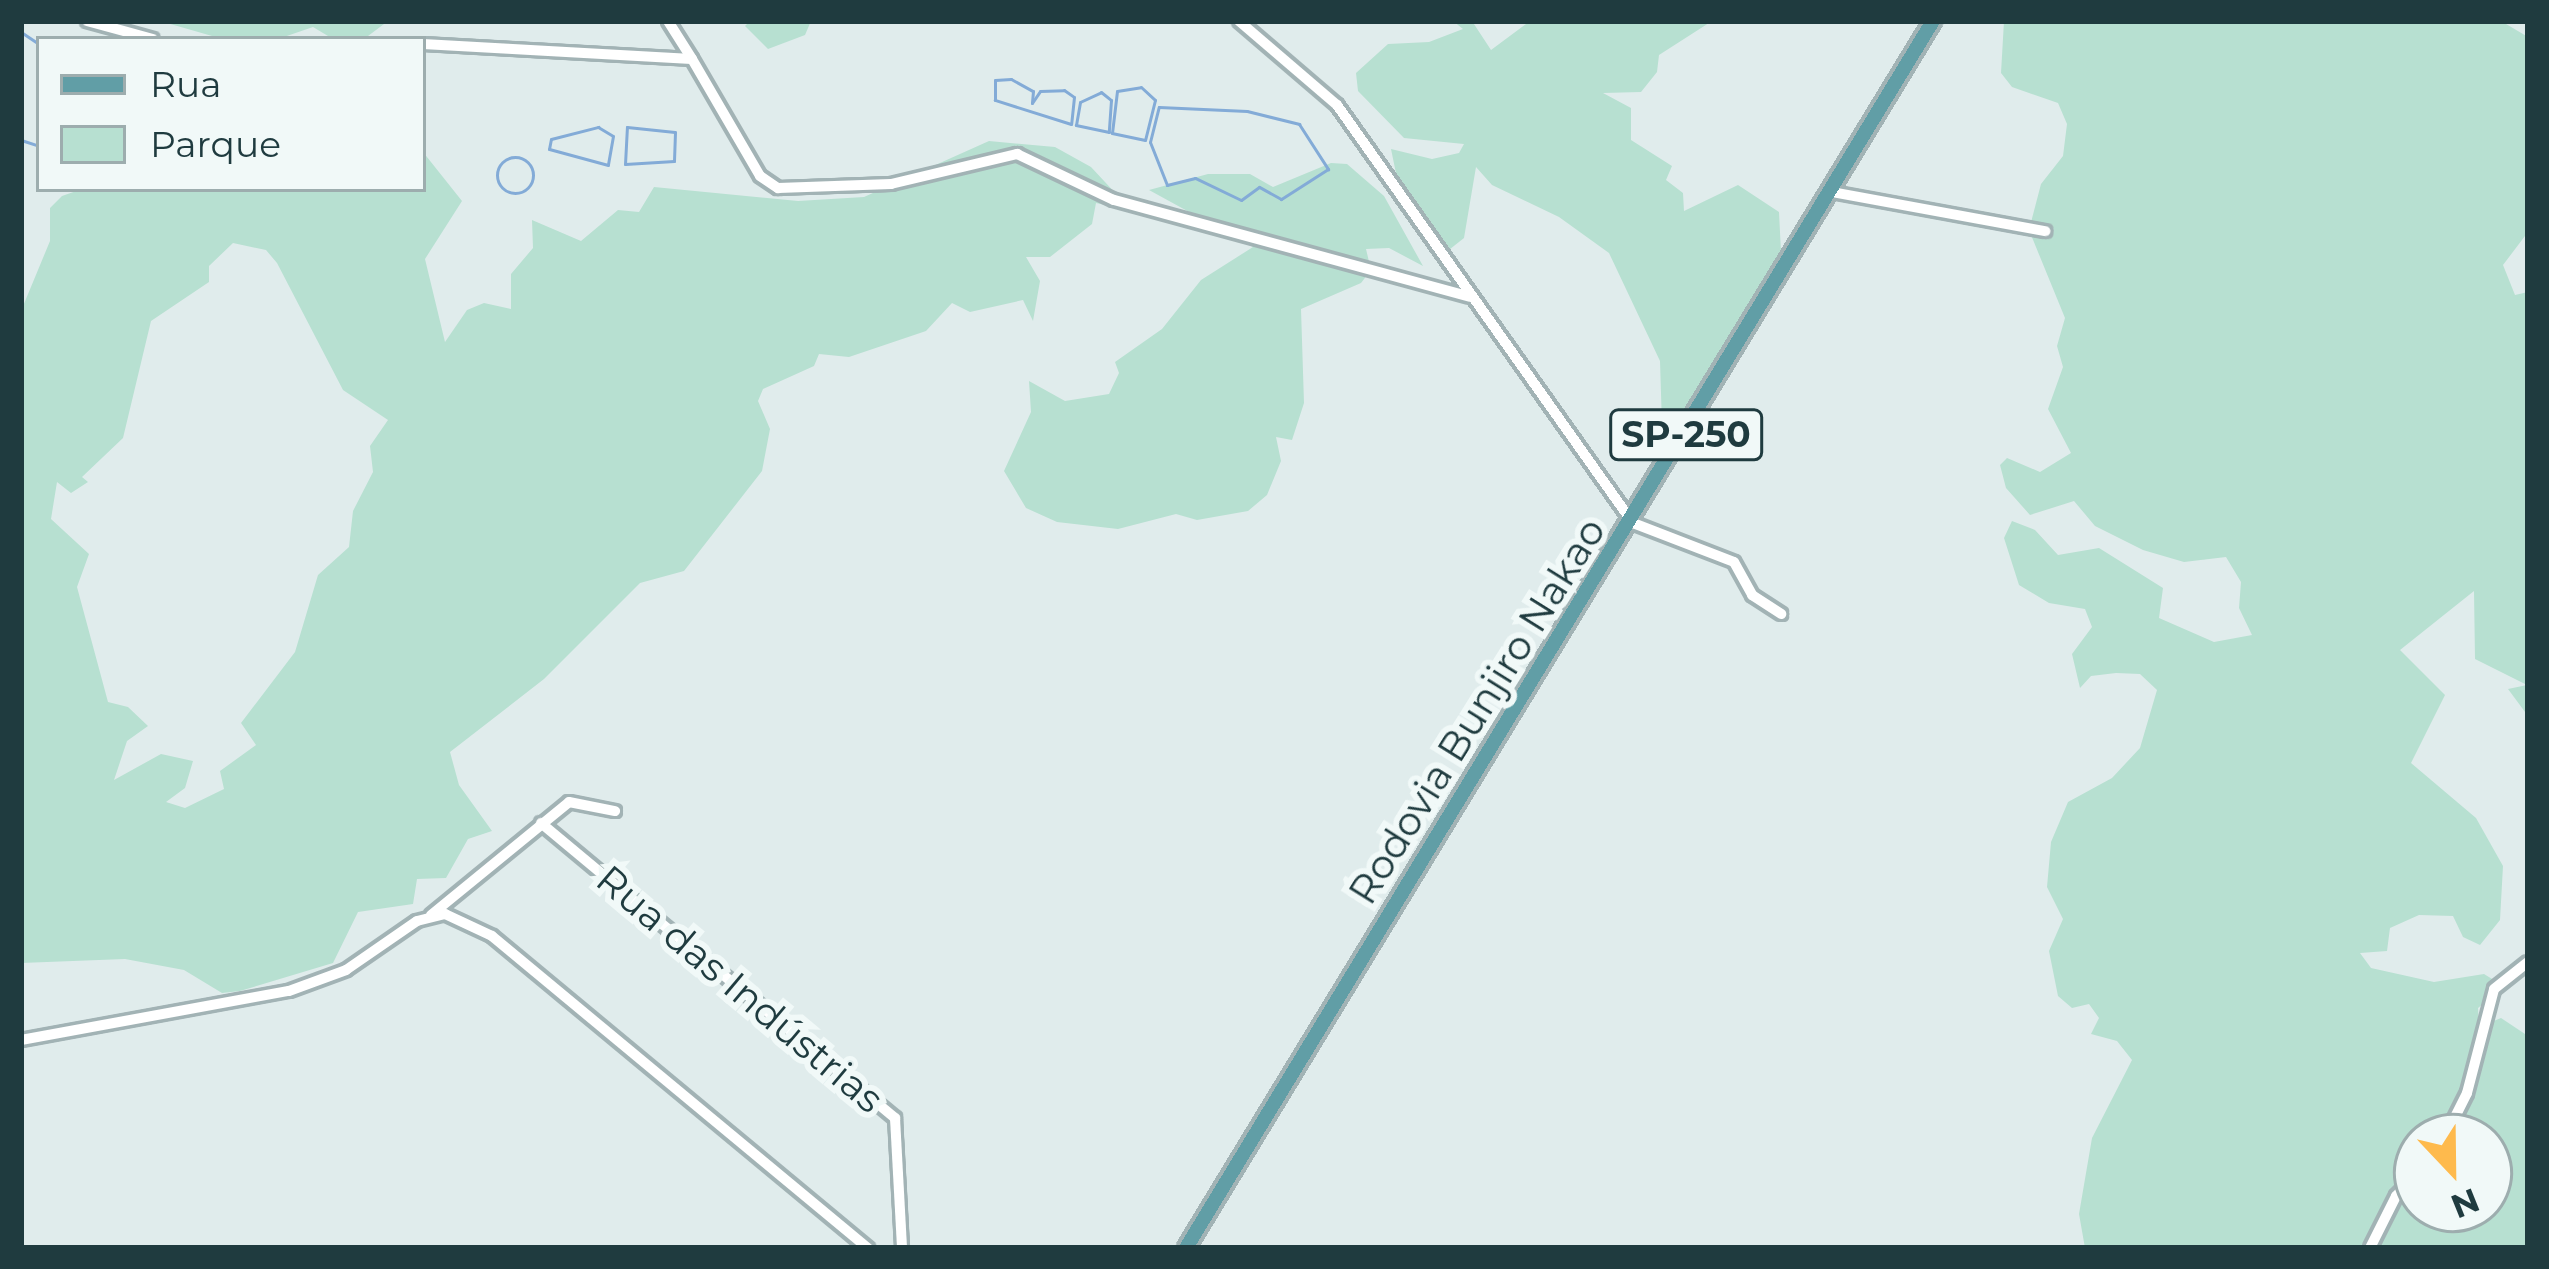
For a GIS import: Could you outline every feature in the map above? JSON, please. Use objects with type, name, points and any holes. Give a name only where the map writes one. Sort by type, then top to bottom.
[{"type":"main road","name":"Rodovia Bunjiro Nakao","points":[[1186,1248],[1633,523],[1933,21]]},
{"type":"street","points":[[87,21],[142,36]]},
{"type":"street","points":[[668,21],[760,176],[778,188],[891,184],[1017,154],[1114,200],[1470,296]]},
{"type":"street","points":[[1239,21],[1337,105],[1633,523],[1734,562],[1753,595],[1781,614]]},
{"type":"street","points":[[426,44],[692,59]]},
{"type":"street","points":[[1832,191],[2045,232]]},
{"type":"street","points":[[21,1040],[201,1012],[304,986],[346,970],[430,916],[569,802],[615,811]]},
{"type":"street","name":"Rua das Indústrias","points":[[541,823],[895,1118],[902,1248]]},
{"type":"street","points":[[430,916],[458,917],[492,937],[868,1248]]},
{"type":"street","points":[[2457,1113],[2467,1093],[2494,989],[2528,962]]},
{"type":"street","points":[[2370,1248],[2393,1202]]},
{"type":"green space","points":[[160,21],[388,21],[368,36],[328,36],[313,27],[287,36],[212,36]]},
{"type":"green space","points":[[750,21],[811,21],[805,35],[768,49],[745,26]]},
{"type":"green space","points":[[1453,21],[1472,21],[1491,50],[1530,21],[1712,21],[1659,55],[1657,72],[1641,92],[1603,93],[1631,108],[1631,140],[1672,166],[1666,180],[1683,193],[1684,211],[1738,185],[1779,212],[1781,252],[1750,319],[1676,426],[1662,426],[1660,361],[1609,253],[1559,217],[1492,185],[1476,167],[1464,238],[1440,257],[1398,183],[1391,149],[1432,159],[1459,153],[1464,144],[1404,138],[1358,91],[1356,73],[1388,44],[1429,42],[1463,29]]},
{"type":"green space","points":[[2004,21],[2501,21],[2528,37],[2528,232],[2503,265],[2515,295],[2528,292],[2528,716],[2508,689],[2527,685],[2475,659],[2474,591],[2400,650],[2445,695],[2411,763],[2476,818],[2503,866],[2500,920],[2480,945],[2463,937],[2453,916],[2419,915],[2390,928],[2387,951],[2360,953],[2371,968],[2434,982],[2484,974],[2497,982],[2496,993],[2478,1008],[2479,1027],[2501,1018],[2528,1036],[2528,1248],[2085,1248],[2079,1214],[2092,1138],[2132,1060],[2117,1041],[2091,1034],[2099,1018],[2089,1004],[2072,1008],[2058,996],[2049,951],[2063,919],[2047,887],[2051,842],[2068,802],[2112,778],[2140,748],[2157,690],[2140,674],[2116,673],[2091,676],[2080,688],[2072,654],[2092,627],[2085,609],[2049,603],[2019,585],[2004,538],[2012,521],[2035,530],[2058,555],[2099,548],[2163,588],[2159,618],[2214,642],[2252,635],[2239,608],[2241,582],[2226,557],[2184,562],[2143,550],[2095,526],[2074,501],[2030,515],[2006,488],[2000,465],[2007,458],[2040,472],[2071,453],[2048,409],[2063,367],[2057,346],[2065,318],[2029,230],[2041,184],[2063,156],[2067,124],[2058,103],[2012,87],[2001,73]]},
{"type":"green space","points":[[989,141],[1055,147],[1091,167],[1132,211],[1096,203],[1092,224],[1050,257],[1026,257],[1040,281],[1033,321],[1023,300],[970,312],[952,303],[926,331],[849,357],[819,354],[814,366],[763,389],[758,401],[770,429],[762,471],[684,571],[640,583],[544,679],[450,752],[459,785],[492,831],[468,839],[446,878],[417,879],[413,904],[358,912],[333,963],[222,993],[184,970],[125,959],[21,963],[21,311],[50,241],[50,208],[62,196],[73,192],[426,192],[426,156],[462,201],[425,259],[445,342],[467,310],[484,303],[511,309],[511,274],[533,248],[532,220],[581,241],[618,210],[639,212],[654,187],[798,201],[864,197]],"holes":[[[233,243],[266,250],[343,390],[388,420],[370,446],[373,472],[353,511],[349,547],[318,575],[295,652],[241,723],[256,745],[220,771],[224,789],[185,808],[166,802],[185,788],[193,761],[161,754],[114,780],[127,741],[148,726],[128,707],[108,702],[77,587],[89,554],[51,519],[57,482],[71,493],[88,482],[82,477],[123,438],[151,321],[209,282],[209,266]]]},
{"type":"green space","points":[[1331,163],[1347,164],[1384,196],[1423,266],[1389,248],[1366,249],[1371,270],[1361,283],[1301,309],[1304,403],[1292,440],[1276,437],[1281,461],[1267,495],[1248,511],[1197,520],[1176,514],[1118,529],[1057,522],[1026,508],[1004,471],[1031,412],[1029,381],[1065,401],[1109,394],[1119,373],[1115,362],[1162,329],[1201,280],[1253,247],[1149,190],[1208,174],[1250,174],[1273,187]]},
{"type":"waterway","points":[[21,32],[36,42]]},
{"type":"waterway","points":[[1011,79],[1033,91],[1032,103],[1040,91],[1064,90],[1074,97],[1071,124],[995,100],[995,80],[1011,79]]},
{"type":"waterway","points":[[1141,87],[1155,100],[1145,140],[1112,133],[1117,91],[1141,87]]},
{"type":"waterway","points":[[1101,92],[1111,100],[1109,132],[1076,125],[1080,102],[1101,92]]},
{"type":"waterway","points":[[1159,107],[1247,111],[1299,124],[1328,169],[1281,199],[1259,187],[1241,200],[1195,178],[1167,185],[1150,142],[1159,107]]},
{"type":"waterway","points":[[598,127],[613,136],[608,165],[549,149],[551,139],[598,127]]},
{"type":"waterway","points":[[627,127],[675,132],[674,161],[625,164],[627,127]]},
{"type":"waterway","points":[[21,140],[36,145]]},
{"type":"waterway","points":[[515,157],[528,162],[533,175],[528,188],[515,193],[502,188],[497,175],[502,162],[515,157]]}]
